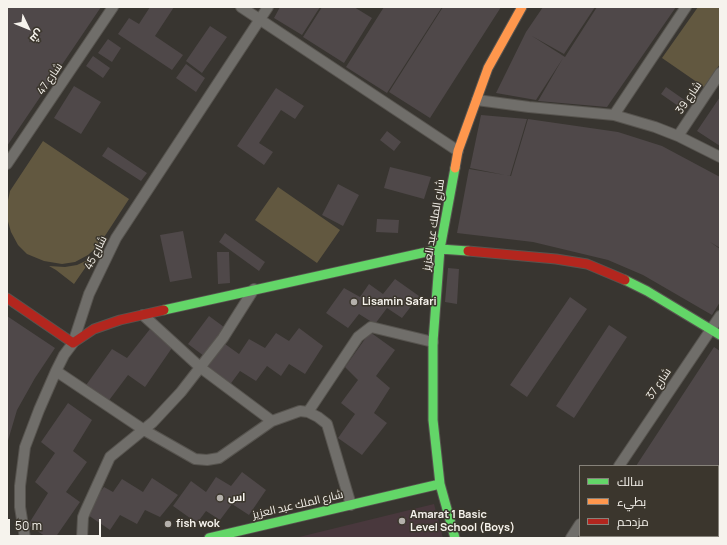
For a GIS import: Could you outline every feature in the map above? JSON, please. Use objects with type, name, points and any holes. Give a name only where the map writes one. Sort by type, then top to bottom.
[{"type":"street","name":"شارع 47","points":[[7,164],[114,7]]},
{"type":"street","points":[[241,7],[458,151]]},
{"type":"street","name":"شارع 45","points":[[25,538],[20,507],[20,486],[25,447],[56,371],[64,355],[73,343],[89,294],[116,238],[268,7]]},
{"type":"street","name":"شارع الملك عبد العزيز","points":[[455,538],[440,484],[433,420],[433,342],[440,249],[458,151],[488,68],[522,7]]},
{"type":"street","points":[[614,115],[686,7]]},
{"type":"street","name":"شارع 39","points":[[678,136],[720,73]]},
{"type":"street","points":[[477,100],[529,107],[614,115],[655,127],[678,136],[720,157]]},
{"type":"street","points":[[7,298],[73,343],[94,329],[120,320],[254,289],[440,249],[522,256],[586,264],[628,281],[720,335]]},
{"type":"street","points":[[82,538],[83,517],[106,464],[116,451],[144,430],[181,392],[223,338],[254,289]]},
{"type":"street","points":[[144,315],[201,368],[272,421]]},
{"type":"street","name":"شارع 37","points":[[620,465],[720,316]]},
{"type":"street","points":[[308,412],[358,337],[371,327],[433,342]]},
{"type":"street","points":[[56,371],[144,430],[194,459],[207,460],[219,458],[272,421],[300,411],[308,412],[327,424],[351,505]]},
{"type":"street","name":"شارع الملك عبد العزيز","points":[[209,538],[440,484]]},
{"type":"street","points":[[570,538],[579,527]]},
{"type":"shaded area","points":[[698,7],[720,7],[720,64],[704,87],[662,58]]},
{"type":"shaded area","points":[[43,141],[129,199],[99,245],[88,255],[75,262],[62,264],[44,261],[27,254],[18,245],[11,232],[7,218],[7,205],[10,191]]},
{"type":"shaded area","points":[[278,187],[340,230],[317,263],[255,220]]},
{"type":"shaded area","points":[[92,258],[74,284],[49,266],[65,267],[77,265]]},
{"type":"shaded area","name":"Amarat 1 Basic Level School (Boys)","points":[[434,504],[443,538],[295,538]]},
{"type":"building","points":[[7,7],[101,7],[7,146]]},
{"type":"building","points":[[150,7],[174,7],[155,36],[183,55],[172,70],[118,34],[129,18],[139,24]]},
{"type":"building","points":[[280,7],[320,7],[302,35],[274,18]]},
{"type":"building","points":[[322,7],[354,7],[372,18],[344,63],[303,37]]},
{"type":"building","points":[[384,7],[442,7],[387,93],[346,67]]},
{"type":"building","points":[[443,7],[501,7],[430,118],[389,92]]},
{"type":"building","points":[[543,7],[595,7],[564,54],[532,36],[565,57],[597,7],[676,7],[607,107],[538,101],[563,58],[536,100],[496,93],[526,32]]},
{"type":"building","points":[[210,26],[227,37],[202,73],[186,61]]},
{"type":"building","points":[[108,39],[121,48],[112,62],[98,53]]},
{"type":"building","points":[[93,56],[110,68],[103,78],[86,66]]},
{"type":"building","points":[[186,64],[205,78],[196,92],[176,78]]},
{"type":"building","points":[[74,86],[101,102],[81,134],[54,118]]},
{"type":"building","points":[[666,87],[686,101],[681,108],[661,94]]},
{"type":"building","points":[[276,88],[304,106],[295,119],[281,110],[259,143],[273,152],[264,165],[237,146]]},
{"type":"building","points":[[720,97],[720,146],[697,131]]},
{"type":"building","points":[[481,115],[527,119],[510,176],[470,168]]},
{"type":"building","points":[[528,119],[618,132],[662,146],[720,177],[720,248],[710,242],[720,249],[720,302],[712,315],[643,275],[608,260],[533,242],[457,233],[469,169],[511,176]]},
{"type":"building","points":[[387,131],[401,142],[394,151],[380,140]]},
{"type":"building","points":[[108,147],[147,173],[141,181],[102,156]]},
{"type":"building","points":[[390,167],[431,177],[424,199],[384,188]]},
{"type":"building","points":[[338,184],[359,195],[343,226],[322,215]]},
{"type":"building","points":[[377,219],[399,220],[398,233],[376,232]]},
{"type":"building","points":[[183,231],[192,278],[170,282],[160,235]]},
{"type":"building","points":[[225,233],[265,262],[259,271],[219,242]]},
{"type":"building","points":[[217,252],[229,252],[230,283],[218,284]]},
{"type":"building","points":[[448,268],[459,269],[457,304],[445,302]]},
{"type":"building","points":[[395,279],[419,296],[402,318],[387,308],[375,324],[359,314],[348,328],[326,313],[344,288],[360,297],[369,284],[383,294]]},
{"type":"building","points":[[570,297],[587,309],[527,397],[510,385]]},
{"type":"building","points":[[7,316],[55,348],[35,378],[17,410],[7,444]]},
{"type":"building","points":[[209,316],[224,327],[204,356],[188,344]]},
{"type":"building","points":[[609,325],[627,337],[574,418],[556,406]]},
{"type":"building","points":[[299,328],[323,346],[305,374],[289,364],[281,376],[267,366],[256,381],[240,371],[229,386],[206,369],[225,344],[239,354],[249,339],[265,348],[276,333],[289,341]]},
{"type":"building","points":[[150,329],[174,345],[145,387],[128,375],[107,403],[84,388],[112,349],[127,358]]},
{"type":"building","points":[[370,332],[395,350],[376,376],[390,388],[374,413],[387,423],[362,455],[338,438],[355,414],[341,403],[358,380],[345,367]]},
{"type":"building","points":[[714,347],[720,351],[720,538],[606,537],[719,537],[719,465],[637,465]]},
{"type":"building","points":[[68,403],[92,420],[73,451],[87,462],[66,492],[80,502],[55,538],[48,538],[28,525],[48,493],[35,482],[55,453],[41,442]]},
{"type":"building","name":"اس","points":[[242,472],[266,490],[249,515],[232,504],[220,520],[206,511],[197,523],[173,506],[191,481],[206,492],[216,477],[231,486]]},
{"type":"building","points":[[152,478],[178,495],[160,517],[145,510],[137,524],[120,515],[110,530],[85,513],[104,487],[113,492],[122,479],[143,492]]},
{"type":"building","points":[[8,520],[11,538],[7,538]]},
{"type":"traffic: fast","points":[[455,168],[440,249],[433,342],[433,420],[440,484],[455,538]]},
{"type":"traffic: fast","points":[[164,310],[440,249],[468,251]]},
{"type":"traffic: fast","points":[[625,280],[647,291],[720,335]]},
{"type":"traffic: fast","points":[[209,538],[440,484]]},
{"type":"traffic: slow","points":[[455,168],[458,151],[488,68],[522,7]]},
{"type":"traffic: jam","points":[[468,251],[556,259],[587,264],[625,280]]},
{"type":"traffic: jam","points":[[7,298],[73,343],[94,329],[120,320],[164,310]]},
{"type":"place","name":"Lisamin Safari","points":[[354,302]]},
{"type":"place","name":"اس","points":[[220,498]]},
{"type":"place","name":"Amarat 1 Basic Level School (Boys)","points":[[402,521]]},
{"type":"place","name":"fish wok","points":[[168,524]]}]
